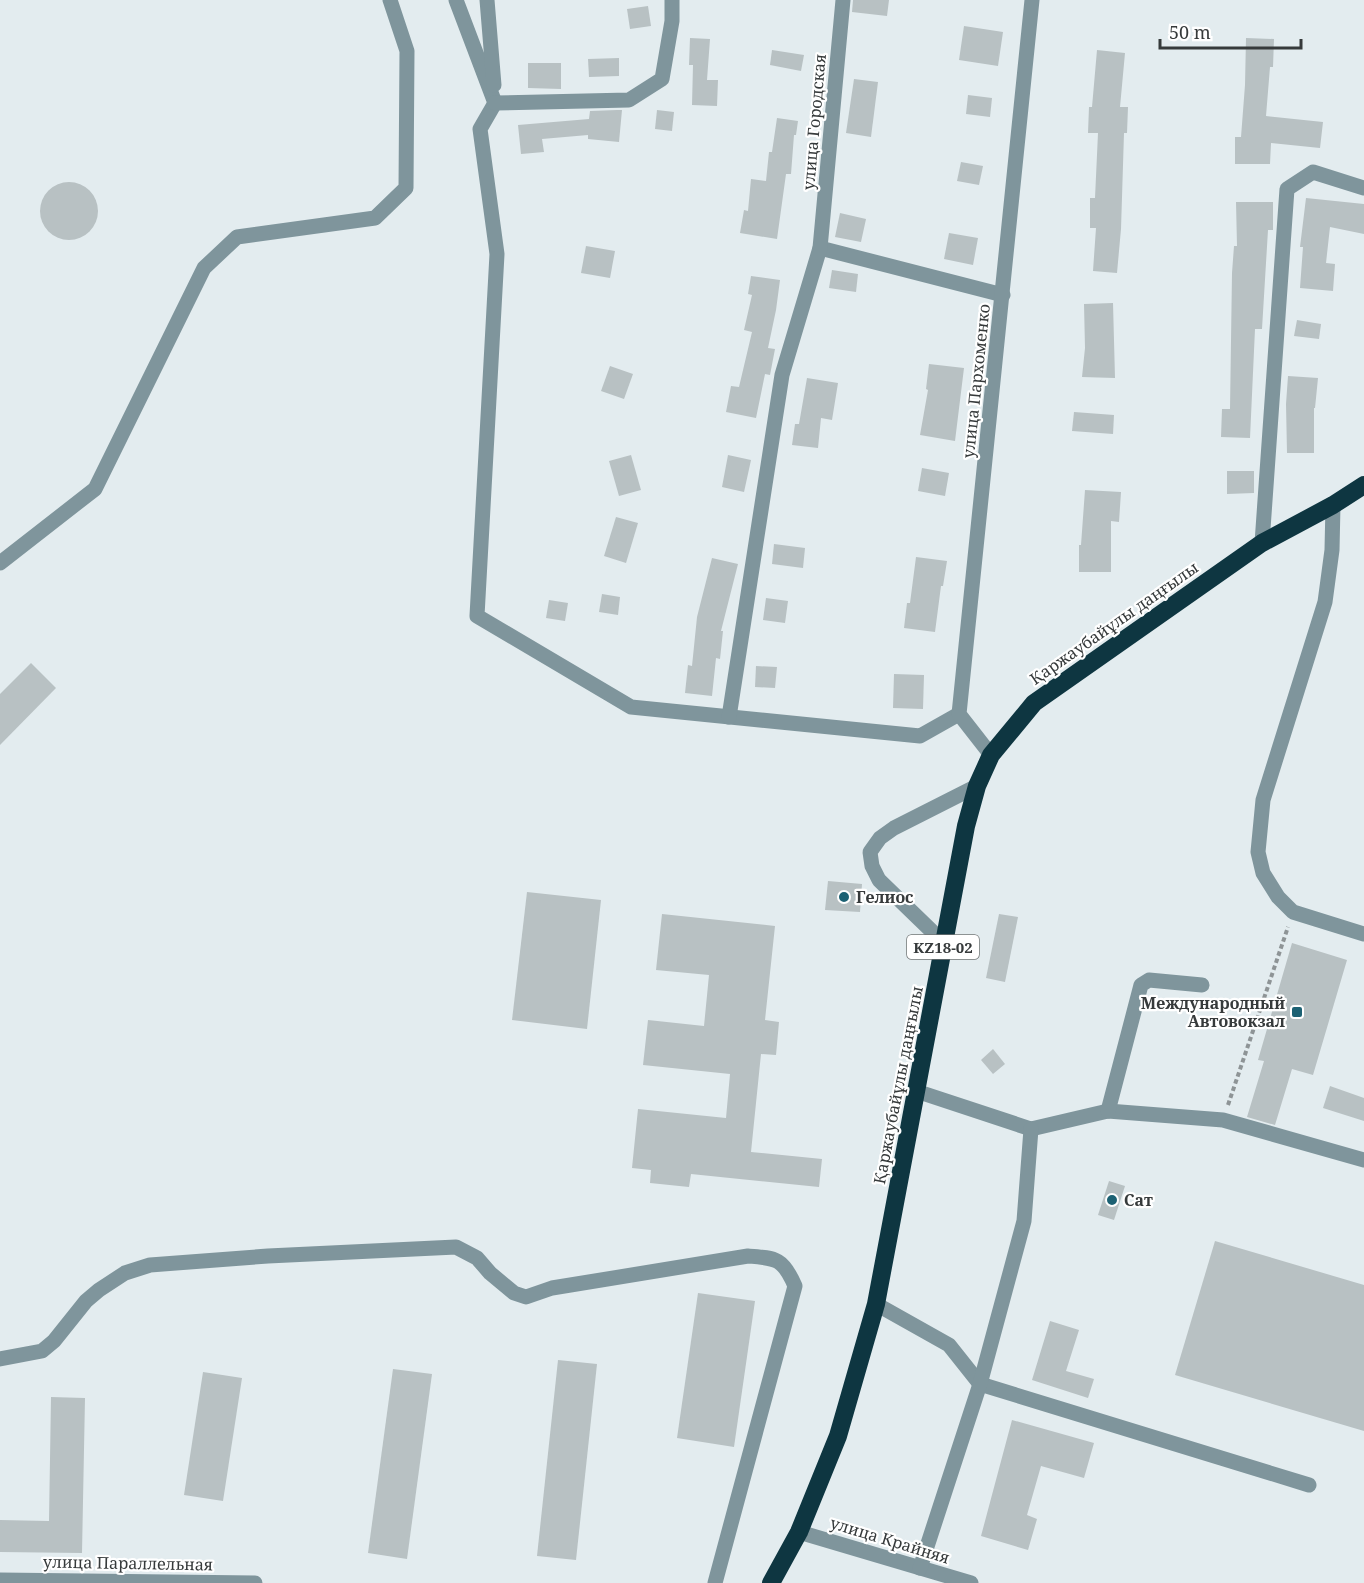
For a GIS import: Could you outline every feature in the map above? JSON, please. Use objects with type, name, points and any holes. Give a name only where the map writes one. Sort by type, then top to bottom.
[{"type":"highway","name":"Қаржаубайұлы даңғылы","points":[[771,1583],[799,1532],[838,1436],[876,1304],[966,826],[977,786],[991,755],[1034,703],[1262,543],[1333,505],[1364,485]]},
{"type":"street","points":[[0,563],[95,489],[204,268],[237,237],[375,218],[406,188],[407,51],[390,0]]},
{"type":"street","points":[[456,0],[495,103]]},
{"type":"street","points":[[487,0],[495,103],[480,129],[497,254],[477,616],[631,707],[920,736],[959,714],[991,755]]},
{"type":"street","points":[[495,103],[629,100],[662,79],[672,21],[672,0]]},
{"type":"street","name":"улица Городская","points":[[729,717],[782,375],[820,248],[843,0]]},
{"type":"street","name":"улица Пархоменко","points":[[959,714],[1032,0]]},
{"type":"street","points":[[1262,543],[1287,189],[1313,172],[1364,188]]},
{"type":"street","points":[[820,248],[1003,295]]},
{"type":"street","points":[[1333,505],[1332,550],[1325,602],[1263,800],[1258,852],[1263,873],[1278,897],[1293,912],[1364,934]]},
{"type":"street","points":[[944,943],[879,880],[872,866],[870,852],[880,838],[894,828],[977,786]]},
{"type":"street","points":[[1108,1111],[1141,985],[1149,980],[1202,985]]},
{"type":"street","points":[[916,1090],[1030,1129],[1108,1111],[1223,1120],[1364,1160]]},
{"type":"street","points":[[920,1568],[980,1384],[1024,1221],[1030,1129]]},
{"type":"street","points":[[0,1359],[42,1351],[54,1341],[86,1301],[99,1290],[124,1273],[150,1265],[268,1256],[456,1247],[477,1258],[490,1273],[514,1293],[526,1297],[552,1288],[748,1256],[776,1258],[788,1270],[795,1286],[715,1583]]},
{"type":"street","points":[[876,1304],[949,1345],[980,1384],[1310,1485]]},
{"type":"street","name":"улица Крайняя","points":[[799,1532],[971,1583]]},
{"type":"street","name":"улица Параллельная","points":[[0,1580],[255,1583]]},
{"type":"path","points":[[1223,1120],[1293,912]]},
{"type":"building","points":[[853,0],[889,0],[887,16],[852,12]]},
{"type":"building","points":[[648,6],[651,26],[630,29],[627,9]]},
{"type":"building","points":[[964,26],[1003,32],[998,66],[959,60]]},
{"type":"building","points":[[690,38],[710,39],[707,80],[718,80],[717,106],[692,105],[693,65],[689,65]]},
{"type":"building","points":[[1246,38],[1274,39],[1273,67],[1270,67],[1266,116],[1323,122],[1320,148],[1271,143],[1270,164],[1235,164],[1235,137],[1241,137]]},
{"type":"building","points":[[772,50],[804,55],[801,71],[770,65]]},
{"type":"building","points":[[1097,50],[1125,53],[1120,107],[1128,107],[1127,133],[1124,133],[1117,273],[1093,271],[1096,228],[1090,228],[1090,198],[1095,198],[1098,133],[1088,133],[1089,107],[1092,107]]},
{"type":"building","points":[[619,58],[619,76],[589,77],[588,59]]},
{"type":"building","points":[[528,63],[561,63],[561,89],[528,88]]},
{"type":"building","points":[[854,79],[878,82],[871,137],[846,133]]},
{"type":"building","points":[[968,95],[992,98],[990,117],[966,114]]},
{"type":"building","points":[[622,110],[619,142],[588,139],[588,135],[542,139],[544,152],[521,154],[518,125],[589,119],[590,111]]},
{"type":"building","points":[[657,110],[674,112],[672,131],[655,129]]},
{"type":"building","points":[[777,118],[798,121],[796,135],[794,135],[791,174],[786,174],[777,239],[740,233],[744,210],[748,211],[751,179],[766,181],[769,152],[772,152]]},
{"type":"building","points":[[961,162],[983,166],[979,185],[957,181]]},
{"type":"building","points":[[69,182],[80,184],[93,195],[98,211],[96,222],[85,235],[69,240],[58,238],[45,227],[40,211],[42,200],[53,187]]},
{"type":"building","points":[[1306,198],[1364,204],[1364,234],[1330,227],[1326,263],[1335,264],[1333,291],[1300,288],[1303,247],[1300,247]]},
{"type":"building","points":[[1236,202],[1273,202],[1273,230],[1268,230],[1262,329],[1255,329],[1250,438],[1221,437],[1222,409],[1230,409],[1232,273],[1234,246],[1237,246]]},
{"type":"building","points":[[840,213],[866,219],[861,242],[835,237]]},
{"type":"building","points":[[949,233],[978,238],[973,265],[944,259]]},
{"type":"building","points":[[586,246],[615,251],[610,278],[581,273]]},
{"type":"building","points":[[832,270],[858,274],[856,292],[829,288]]},
{"type":"building","points":[[751,276],[780,280],[768,348],[775,349],[770,375],[765,374],[756,418],[726,412],[731,386],[739,387],[752,332],[744,330],[752,295],[748,294]]},
{"type":"building","points":[[1113,303],[1115,378],[1082,377],[1085,348],[1084,304]]},
{"type":"building","points":[[1297,320],[1321,324],[1319,339],[1294,336]]},
{"type":"building","points":[[929,364],[964,368],[955,441],[920,435],[928,390],[926,389]]},
{"type":"building","points":[[610,366],[633,374],[624,399],[601,391]]},
{"type":"building","points":[[1288,376],[1318,378],[1314,408],[1314,453],[1287,453]]},
{"type":"building","points":[[807,378],[838,383],[832,420],[821,418],[818,448],[792,445],[795,424],[799,424]]},
{"type":"building","points":[[1074,412],[1114,415],[1113,434],[1072,431]]},
{"type":"building","points":[[631,455],[641,490],[619,496],[609,461]]},
{"type":"building","points":[[728,455],[751,460],[744,492],[722,487]]},
{"type":"building","points":[[922,468],[949,473],[945,496],[918,491]]},
{"type":"building","points":[[1227,471],[1254,471],[1254,493],[1227,494]]},
{"type":"building","points":[[1085,490],[1121,492],[1119,522],[1111,521],[1111,572],[1079,572],[1079,545],[1081,545]]},
{"type":"building","points":[[616,517],[638,523],[626,563],[604,556]]},
{"type":"building","points":[[774,544],[805,548],[803,568],[772,564]]},
{"type":"building","points":[[916,557],[947,561],[935,632],[904,628]]},
{"type":"building","points":[[712,558],[738,564],[721,631],[723,631],[720,659],[716,658],[712,696],[685,693],[688,665],[692,666],[697,617]]},
{"type":"building","points":[[602,594],[620,597],[618,615],[599,612]]},
{"type":"building","points":[[766,598],[788,601],[785,623],[763,620]]},
{"type":"building","points":[[549,600],[568,603],[565,621],[546,618]]},
{"type":"building","points":[[31,663],[56,688],[0,745],[0,694]]},
{"type":"building","points":[[756,666],[777,667],[775,688],[755,687]]},
{"type":"building","points":[[894,674],[924,675],[923,709],[893,708]]},
{"type":"building","name":"Гелиос","points":[[828,881],[862,884],[860,912],[825,910]]},
{"type":"building","points":[[527,892],[601,900],[587,1029],[512,1020]]},
{"type":"building","points":[[662,914],[775,926],[765,1020],[779,1022],[776,1055],[761,1054],[751,1152],[822,1159],[819,1187],[691,1174],[689,1187],[650,1183],[651,1170],[632,1168],[638,1109],[726,1118],[730,1074],[643,1065],[648,1020],[704,1026],[709,975],[656,970]]},
{"type":"building","points":[[999,914],[1018,917],[1005,982],[986,978]]},
{"type":"building","points":[[1292,943],[1347,960],[1313,1075],[1292,1069],[1275,1125],[1247,1117],[1264,1061],[1258,1060]]},
{"type":"building","points":[[993,1049],[1005,1064],[993,1074],[981,1060]]},
{"type":"building","points":[[1330,1086],[1364,1098],[1364,1121],[1323,1108]]},
{"type":"building","name":"Сат","points":[[1109,1181],[1125,1186],[1114,1220],[1098,1215]]},
{"type":"building","points":[[1215,1241],[1364,1285],[1364,1431],[1175,1375]]},
{"type":"building","points":[[698,1293],[755,1301],[734,1447],[677,1438]]},
{"type":"building","points":[[1050,1321],[1079,1330],[1066,1371],[1094,1379],[1088,1398],[1032,1380]]},
{"type":"building","points":[[558,1360],[597,1364],[576,1560],[537,1556]]},
{"type":"building","points":[[393,1369],[432,1374],[407,1559],[368,1553]]},
{"type":"building","points":[[203,1372],[242,1378],[223,1501],[184,1495]]},
{"type":"building","points":[[51,1397],[85,1398],[82,1553],[0,1552],[0,1520],[49,1521]]},
{"type":"building","points":[[1012,1420],[1094,1443],[1084,1478],[1041,1466],[1027,1515],[1037,1519],[1028,1550],[981,1536]]},
{"type":"place","name":"Гелиос","points":[[844,897]]},
{"type":"place","name":"Международный Автовокзал","points":[[1297,1012]]},
{"type":"place","name":"Сат","points":[[1112,1200]]}]
